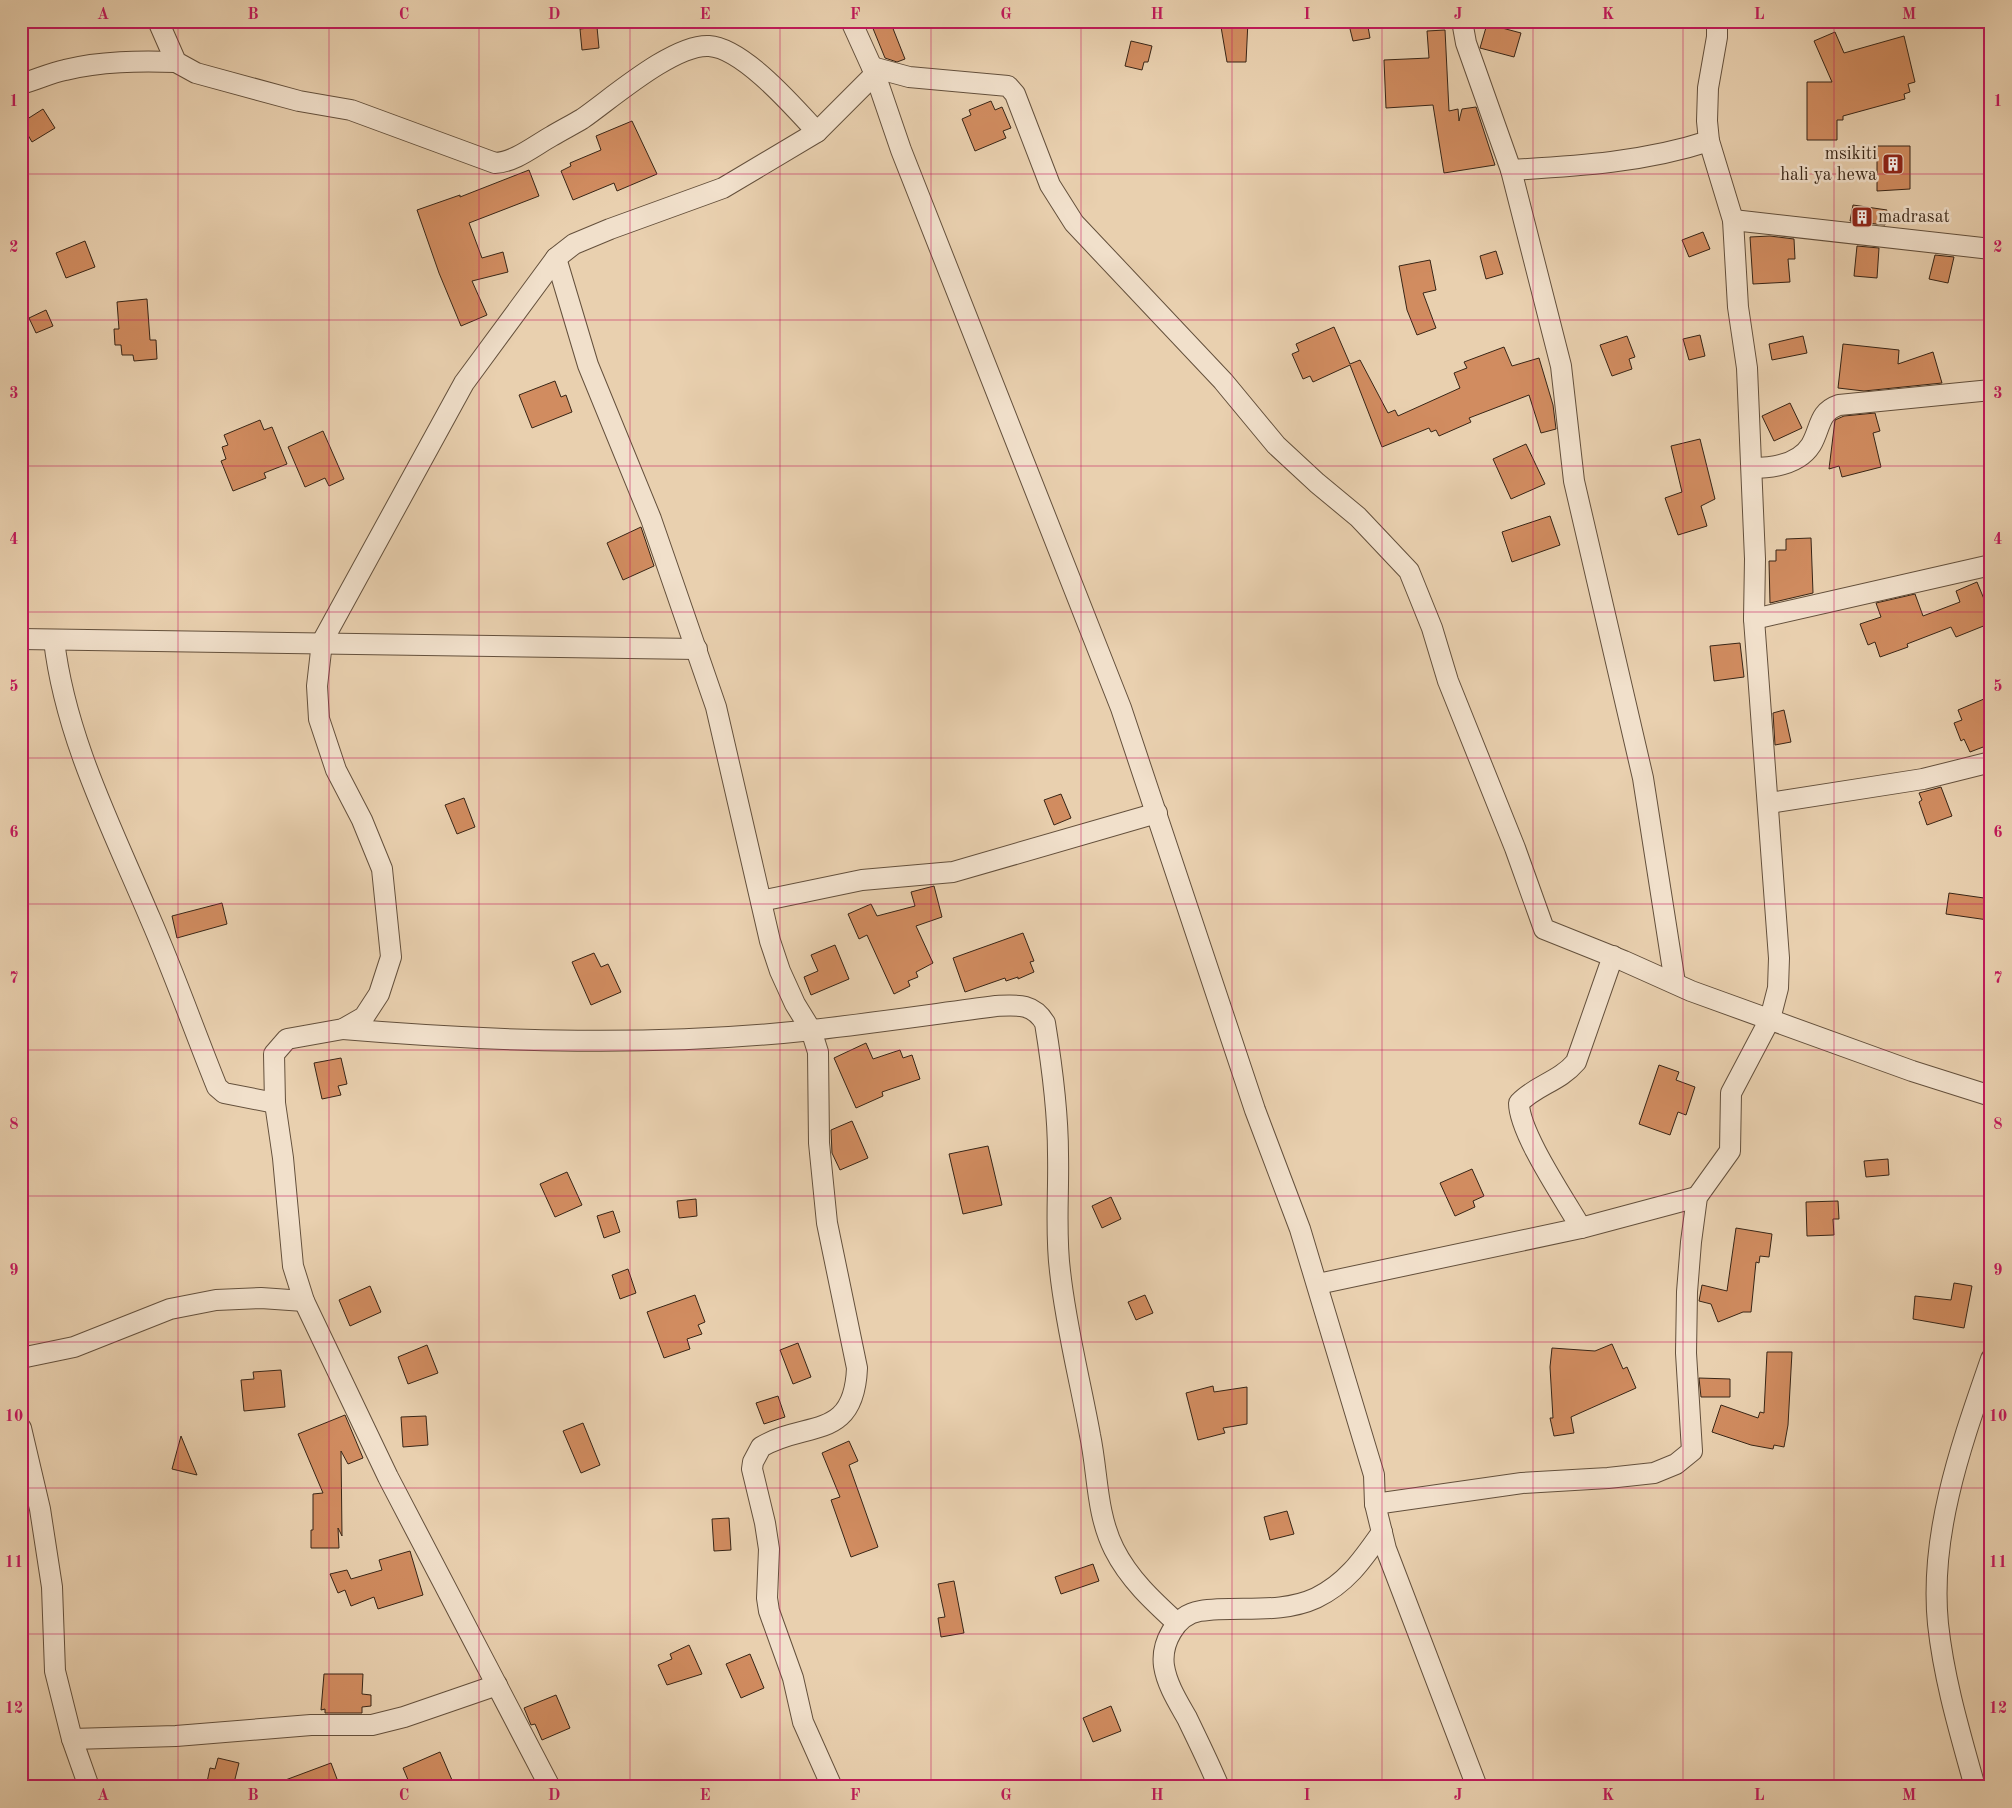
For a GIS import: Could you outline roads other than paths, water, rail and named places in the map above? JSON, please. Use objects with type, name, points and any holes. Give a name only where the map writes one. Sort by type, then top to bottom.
[{"type":"street","points":[[158,21],[176,62]]},
{"type":"street","points":[[851,21],[874,71],[901,150],[1121,708],[1255,1110],[1300,1229],[1318,1284],[1374,1475],[1375,1504],[1386,1549],[1477,1787]]},
{"type":"street","points":[[1462,21],[1466,43],[1512,170],[1561,366],[1574,481],[1643,778],[1675,983]]},
{"type":"street","points":[[1375,1504],[1522,1483],[1608,1478],[1654,1473],[1676,1464],[1690,1455],[1693,1444],[1686,1353],[1687,1292],[1697,1197],[1730,1151],[1731,1093],[1770,1019],[1778,988],[1779,958],[1754,619],[1755,559],[1747,368],[1738,307],[1733,220],[1709,141],[1707,121],[1708,88],[1717,36],[1717,21]]},
{"type":"street","points":[[21,84],[66,70],[98,64],[130,61],[176,62],[196,73],[237,85],[299,101],[351,110],[494,163],[514,158],[580,120],[660,63],[685,51],[709,46],[724,50],[774,86],[817,132]]},
{"type":"street","points":[[343,1029],[364,1017],[370,1010],[379,994],[391,957],[382,869],[362,820],[336,770],[319,719],[317,686],[322,642],[464,383],[556,258],[574,244],[723,188],[817,132],[874,71]]},
{"type":"street","points":[[874,71],[950,83],[999,84],[1008,86],[1015,94],[1050,185],[1074,223],[1223,381],[1276,445],[1316,483],[1358,518],[1409,572],[1432,628],[1448,681],[1515,848],[1544,929],[1675,983],[1770,1019],[1991,1096]]},
{"type":"street","points":[[1512,170],[1624,162],[1689,148],[1709,141]]},
{"type":"street","points":[[1733,220],[1991,248]]},
{"type":"street","points":[[556,258],[588,365],[651,519],[697,649],[716,707],[760,901],[780,971],[795,1004],[811,1030],[818,1052],[820,1070],[819,1143],[827,1223],[857,1368],[856,1388],[844,1413],[827,1424],[761,1447],[753,1462],[752,1469],[769,1549],[767,1598],[769,1612],[792,1678],[803,1722],[832,1787]]},
{"type":"street","points":[[1752,468],[1768,468],[1792,461],[1805,452],[1812,444],[1822,417],[1830,408],[1839,405],[1991,390]]},
{"type":"street","points":[[1754,619],[1991,565]]},
{"type":"street","points":[[21,639],[697,649]]},
{"type":"street","points":[[54,640],[64,701],[80,750],[179,987],[217,1086],[224,1093],[275,1103]]},
{"type":"street","points":[[1769,804],[1923,779],[1991,762]]},
{"type":"street","points":[[760,901],[862,880],[953,872],[1157,813]]},
{"type":"street","points":[[1581,1228],[1542,1162],[1519,1113],[1519,1104],[1527,1095],[1565,1074],[1576,1062],[1613,956]]},
{"type":"street","points":[[550,1787],[388,1477],[304,1301],[293,1266],[272,1060],[277,1048],[287,1039],[297,1035],[343,1029],[460,1039],[664,1040],[811,1030],[996,1006],[1020,1006],[1039,1012],[1045,1023],[1057,1115],[1057,1231],[1060,1271],[1069,1336],[1091,1436],[1104,1522],[1113,1548],[1126,1571],[1149,1598],[1177,1623]]},
{"type":"street","points":[[1318,1284],[1581,1228],[1697,1197]]},
{"type":"street","points":[[21,1358],[74,1346],[170,1309],[207,1302],[261,1298],[304,1301]]},
{"type":"street","points":[[1975,1787],[1945,1677],[1938,1623],[1938,1574],[1943,1529],[1954,1467],[1991,1359]]},
{"type":"street","points":[[21,1428],[40,1509],[52,1587],[54,1671],[72,1739],[89,1787]]},
{"type":"street","points":[[1219,1787],[1171,1687],[1164,1668],[1166,1642],[1177,1623],[1198,1611],[1281,1607],[1315,1598],[1337,1586],[1355,1570],[1382,1532]]},
{"type":"street","points":[[72,1739],[176,1736],[311,1725],[372,1724],[404,1717],[497,1685]]},
{"type":"place","name":"msikiti hali ya hewa","points":[[1893,164]]},
{"type":"place","name":"madrasat","points":[[1862,217]]}]
